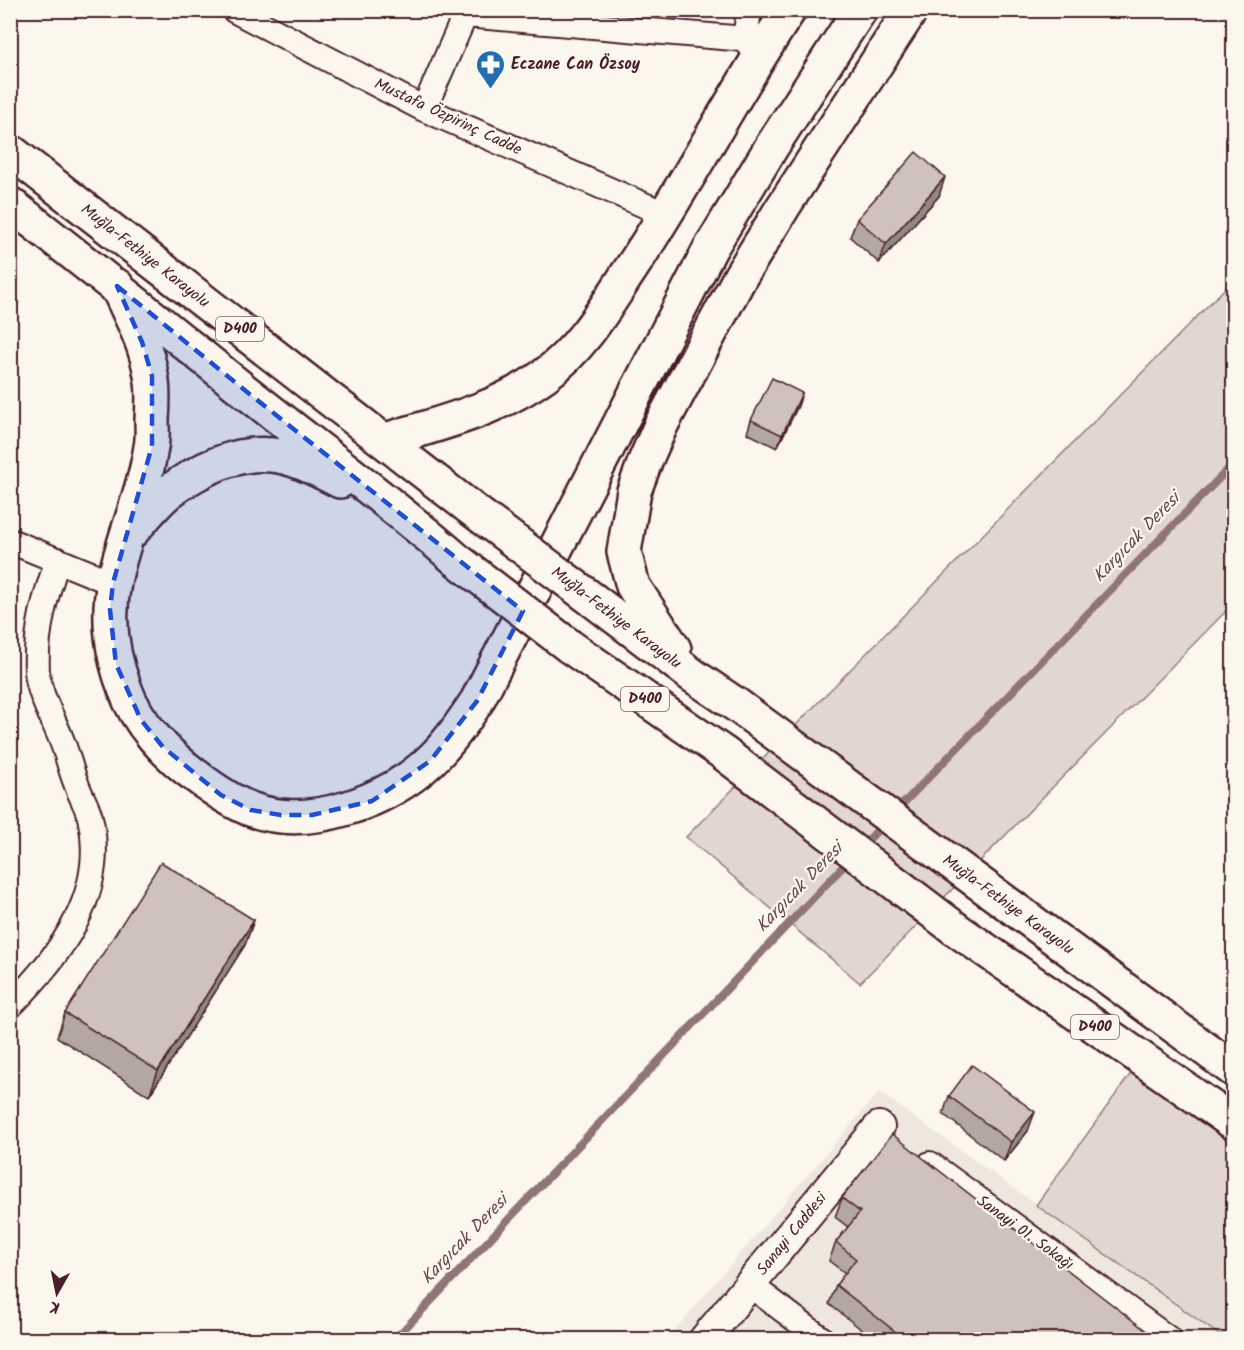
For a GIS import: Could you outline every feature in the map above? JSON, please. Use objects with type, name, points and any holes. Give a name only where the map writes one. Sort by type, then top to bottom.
[{"type":"highway","points":[[386,440],[488,409],[543,376],[569,356],[588,333],[666,215],[752,47],[789,10]]},
{"type":"highway","points":[[117,286],[142,342],[152,376],[152,446],[142,488],[113,583],[110,610],[116,664],[126,692],[141,720],[189,771],[221,795],[251,810],[281,815],[312,815],[342,810],[372,801],[404,783],[430,762],[453,736],[477,701],[710,249],[771,146],[860,10]]},
{"type":"highway","points":[[692,675],[650,616],[633,586],[624,552],[634,491],[661,424],[740,277],[911,10]]},
{"type":"highway","name":"Muğla-Fethiye Karayolu","points":[[10,151],[386,440],[469,507],[692,675],[738,706],[1233,1070]]},
{"type":"highway","name":"D400","points":[[10,204],[117,286],[247,392],[397,508],[457,560],[568,646],[722,752],[957,930],[1233,1123]]},
{"type":"highway","points":[[126,536],[169,493],[194,475],[221,463],[252,454],[274,455],[303,463],[397,508]]},
{"type":"street","name":"Mustafa Özpirinç Cadde","points":[[234,10],[424,109],[666,215]]},
{"type":"street","points":[[424,109],[465,15],[752,47],[749,10]]},
{"type":"street","points":[[10,541],[113,583]]},
{"type":"street","points":[[10,1006],[30,986],[70,933],[85,901],[93,869],[93,834],[89,815],[48,711],[37,673],[39,629],[45,596],[58,560]]},
{"type":"street","name":"Sanayi Caddesi","points":[[705,1339],[750,1285],[897,1140]]},
{"type":"street","name":"Sanayi 01. Sokağı","points":[[897,1140],[1170,1340]]},
{"type":"street","points":[[750,1285],[823,1340]]},
{"type":"highlighted area","points":[[117,286],[247,392],[523,611],[477,701],[430,761],[372,801],[312,815],[281,815],[251,810],[221,795],[163,747],[141,720],[116,664],[110,610],[113,583],[152,446],[152,376],[142,342]]},
{"type":"shaded area","points":[[1233,280],[1233,604],[860,983],[686,837]]},
{"type":"shaded area","points":[[1134,1069],[1233,1138],[1233,1339],[1225,1339],[1036,1205]]},
{"type":"shaded area","points":[[879,1092],[1225,1339],[666,1340]]},
{"type":"building","points":[[916,152],[945,177],[886,244],[857,219]]},
{"type":"building","points":[[772,378],[802,393],[782,435],[751,420]]},
{"type":"building","points":[[161,862],[254,920],[158,1071],[65,1013]]},
{"type":"building","points":[[972,1065],[1035,1112],[1011,1142],[949,1096]]},
{"type":"building","points":[[892,1134],[1158,1340],[906,1340],[836,1285],[856,1259],[836,1242],[860,1212],[842,1198]]},
{"type":"waterway","name":"Kargıcak Deresi","points":[[894,813],[1234,463]]},
{"type":"waterway","name":"Kargıcak Deresi","points":[[861,848],[885,822]]},
{"type":"waterway","name":"Kargıcak Deresi","points":[[394,1340],[852,857]]},
{"type":"place","name":"Eczane Can Özsoy","points":[[490,90]]}]
